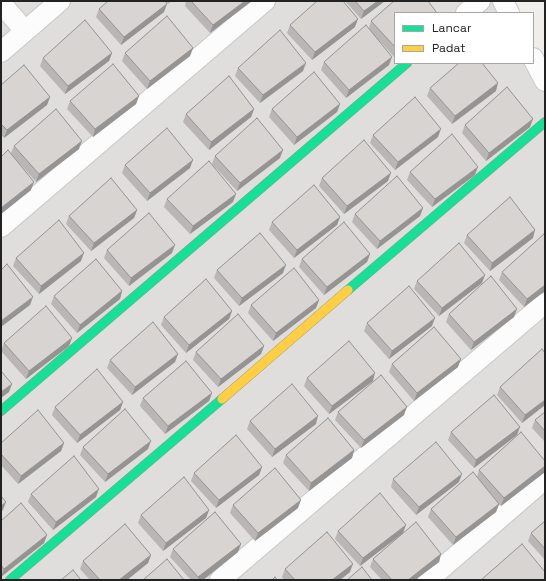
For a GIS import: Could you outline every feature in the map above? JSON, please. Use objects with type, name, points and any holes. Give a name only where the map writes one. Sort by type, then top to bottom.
[{"type":"street","points":[[1,52],[60,1]]},
{"type":"street","points":[[1,227],[265,1]]},
{"type":"street","points":[[467,12],[480,1]]},
{"type":"street","points":[[503,1],[508,12]]},
{"type":"street","points":[[1,3],[25,31]]},
{"type":"street","points":[[534,60],[545,81]]},
{"type":"street","points":[[1,411],[406,64]]},
{"type":"street","points":[[10,580],[545,122]]},
{"type":"street","points":[[220,580],[545,302]]},
{"type":"street","points":[[428,580],[545,480]]},
{"type":"shaded area","points":[[1,1],[507,1],[512,12],[394,12],[394,64],[534,64],[545,73],[545,580],[1,580]]},
{"type":"building","points":[[108,1],[165,1],[167,4],[124,37],[99,9]]},
{"type":"building","points":[[191,1],[245,1],[213,25]]},
{"type":"building","points":[[317,1],[343,1],[358,19],[315,52],[290,25]]},
{"type":"building","points":[[355,1],[378,1],[364,11]]},
{"type":"building","points":[[394,1],[428,1],[436,12],[394,12],[394,46],[371,21]]},
{"type":"building","points":[[167,16],[193,48],[150,81],[125,53]]},
{"type":"building","points":[[85,20],[112,53],[68,86],[43,58]]},
{"type":"building","points":[[366,25],[392,57],[349,90],[324,62]]},
{"type":"building","points":[[280,30],[306,63],[263,95],[238,68]]},
{"type":"building","points":[[113,64],[139,96],[95,129],[70,101]]},
{"type":"building","points":[[458,64],[483,64],[498,83],[455,116],[430,88]]},
{"type":"building","points":[[24,65],[50,97],[7,130],[1,124],[1,85]]},
{"type":"building","points":[[314,72],[340,104],[297,137],[272,109]]},
{"type":"building","points":[[229,76],[254,109],[211,142],[186,114]]},
{"type":"building","points":[[507,87],[533,119],[489,153],[465,125]]},
{"type":"building","points":[[415,97],[441,129],[398,162],[373,135]]},
{"type":"building","points":[[56,109],[82,141],[39,174],[14,146]]},
{"type":"building","points":[[257,118],[283,150],[240,183],[215,156]]},
{"type":"building","points":[[167,128],[193,160],[150,193],[125,165]]},
{"type":"building","points":[[452,134],[478,167],[435,199],[410,172]]},
{"type":"building","points":[[364,140],[391,173],[347,206],[322,178]]},
{"type":"building","points":[[8,150],[34,182],[1,208],[1,157]]},
{"type":"building","points":[[209,161],[236,194],[193,226],[167,199]]},
{"type":"building","points":[[397,176],[423,208],[380,241],[355,214]]},
{"type":"building","points":[[111,178],[137,210],[94,243],[69,216]]},
{"type":"building","points":[[314,185],[340,217],[297,250],[272,222]]},
{"type":"building","points":[[510,197],[535,230],[492,263],[467,235]]},
{"type":"building","points":[[149,213],[175,245],[131,278],[107,250]]},
{"type":"building","points":[[59,220],[84,253],[41,286],[16,258]]},
{"type":"building","points":[[344,222],[370,254],[327,287],[302,259]]},
{"type":"building","points":[[260,233],[286,265],[242,298],[217,270]]},
{"type":"building","points":[[544,234],[545,285],[527,299],[502,272]]},
{"type":"building","points":[[459,243],[485,275],[442,308],[417,281]]},
{"type":"building","points":[[96,259],[122,291],[80,325],[54,296]]},
{"type":"building","points":[[7,264],[33,297],[1,321],[1,270]]},
{"type":"building","points":[[294,268],[319,300],[276,333],[251,305]]},
{"type":"building","points":[[491,276],[517,309],[474,342],[449,314]]},
{"type":"building","points":[[206,279],[232,311],[189,345],[164,317]]},
{"type":"building","points":[[409,286],[435,318],[392,351],[367,323]]},
{"type":"building","points":[[46,306],[72,338],[29,371],[4,343]]},
{"type":"building","points":[[238,314],[264,346],[221,379],[196,352]]},
{"type":"building","points":[[153,322],[178,354],[135,387],[110,360]]},
{"type":"building","points":[[434,327],[461,359],[417,393],[392,364]]},
{"type":"building","points":[[349,341],[375,373],[332,406],[307,378]]},
{"type":"building","points":[[542,349],[545,353],[545,400],[525,415],[500,387]]},
{"type":"building","points":[[186,361],[212,393],[168,426],[143,398]]},
{"type":"building","points":[[97,369],[123,402],[80,435],[55,407]]},
{"type":"building","points":[[1,371],[12,384],[1,392]]},
{"type":"building","points":[[381,375],[407,407],[364,440],[338,412]]},
{"type":"building","points":[[292,384],[318,416],[275,449],[250,421]]},
{"type":"building","points":[[494,395],[520,427],[476,460],[451,432]]},
{"type":"building","points":[[125,409],[151,441],[108,474],[83,447]]},
{"type":"building","points":[[38,410],[64,443],[21,476],[1,454],[1,443]]},
{"type":"building","points":[[545,412],[545,431],[535,420]]},
{"type":"building","points":[[328,418],[354,450],[311,483],[286,455]]},
{"type":"building","points":[[521,432],[545,461],[545,466],[504,498],[479,470]]},
{"type":"building","points":[[236,435],[262,467],[219,500],[194,473]]},
{"type":"building","points":[[436,442],[462,474],[419,507],[393,479]]},
{"type":"building","points":[[74,456],[99,489],[56,522],[31,494]]},
{"type":"building","points":[[275,468],[301,500],[258,533],[233,505]]},
{"type":"building","points":[[473,472],[499,504],[456,537],[431,509]]},
{"type":"building","points":[[184,477],[209,510],[166,543],[141,515]]},
{"type":"building","points":[[380,493],[406,525],[363,558],[338,531]]},
{"type":"building","points":[[1,496],[6,502],[1,506]]},
{"type":"building","points":[[21,503],[47,535],[4,569],[1,565],[1,521]]},
{"type":"building","points":[[215,512],[241,544],[198,577],[173,549]]},
{"type":"building","points":[[545,521],[545,549],[531,533]]},
{"type":"building","points":[[416,522],[441,554],[408,580],[392,580],[373,559]]},
{"type":"building","points":[[125,524],[151,555],[119,580],[100,580],[83,561]]},
{"type":"building","points":[[327,532],[353,564],[332,580],[295,580],[285,569]]},
{"type":"building","points":[[522,544],[545,572],[545,578],[543,580],[481,580]]},
{"type":"building","points":[[167,559],[184,580],[143,580]]},
{"type":"building","points":[[362,567],[372,580],[347,580]]},
{"type":"building","points":[[73,570],[81,580],[61,580]]},
{"type":"traffic: fast","points":[[1,411],[406,64]]},
{"type":"traffic: fast","points":[[348,290],[545,122]]},
{"type":"traffic: fast","points":[[10,580],[222,399]]},
{"type":"traffic: slow","points":[[222,399],[348,290]]}]
